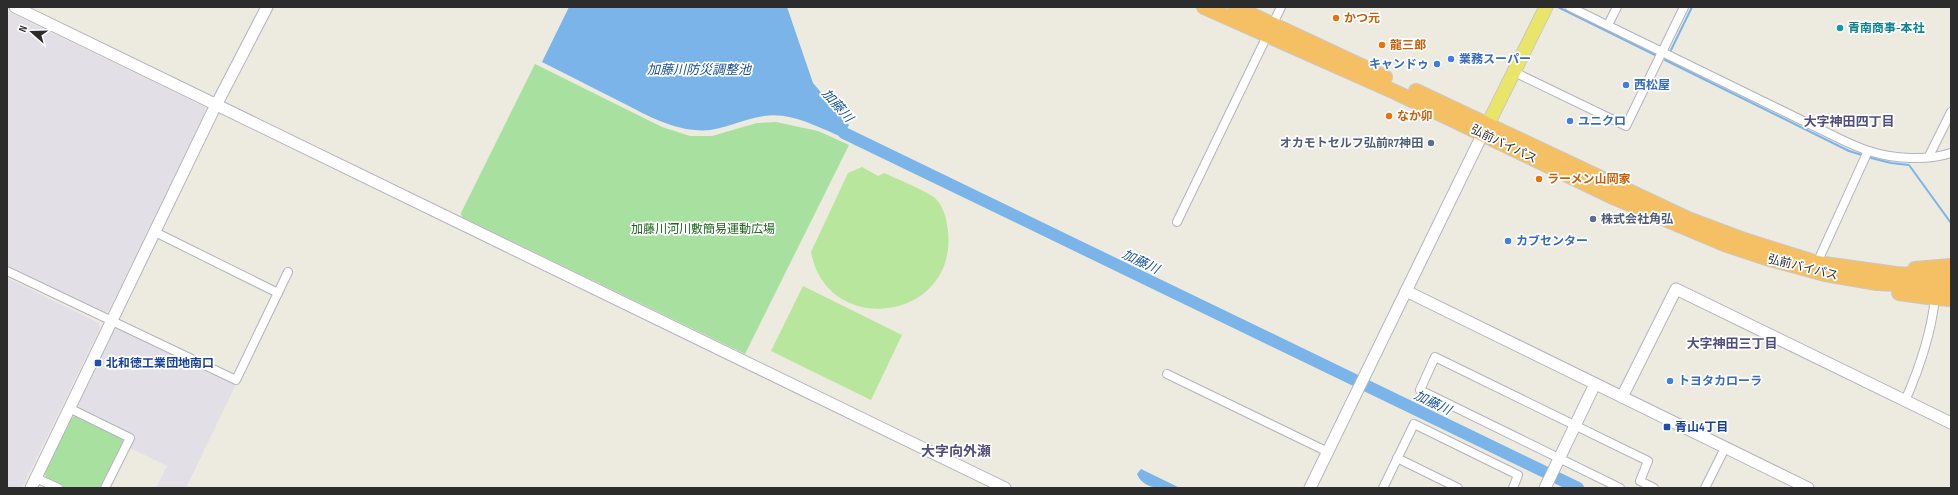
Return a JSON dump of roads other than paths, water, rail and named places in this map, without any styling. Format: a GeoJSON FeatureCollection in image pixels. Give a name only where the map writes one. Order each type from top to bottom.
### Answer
{"type":"FeatureCollection","features":[{"type":"Feature","properties":{"kind":"highway","name":"弘前バイパス"},"geometry":{"type":"LineString","coordinates":[[1204,7],[1270,31],[1395,92],[1485,129],[1615,198],[1683,228],[1766,258],[1824,268],[1951,277]]}},
{"type":"Feature","properties":{"kind":"highway","name":"弘前バイパス"},"geometry":{"type":"LineString","coordinates":[[1234,7],[1270,31]]}},
{"type":"Feature","properties":{"kind":"highway"},"geometry":{"type":"LineString","coordinates":[[1824,268],[1906,270],[1951,266]]}},
{"type":"Feature","properties":{"kind":"highway","name":"弘前バイパス"},"geometry":{"type":"LineString","coordinates":[[1824,268],[1877,284],[1951,287]]}},
{"type":"Feature","properties":{"kind":"highway"},"geometry":{"type":"LineString","coordinates":[[1824,268],[1866,287],[1935,298],[1951,299]]}},
{"type":"Feature","properties":{"kind":"main road"},"geometry":{"type":"LineString","coordinates":[[1485,129],[1546,7]]}},
{"type":"Feature","properties":{"kind":"street"},"geometry":{"type":"LineString","coordinates":[[15,7],[1005,488]]}},
{"type":"Feature","properties":{"kind":"street"},"geometry":{"type":"LineString","coordinates":[[31,488],[217,105],[267,7]]}},
{"type":"Feature","properties":{"kind":"street"},"geometry":{"type":"LineString","coordinates":[[1177,222],[1281,7]]}},
{"type":"Feature","properties":{"kind":"street"},"geometry":{"type":"LineString","coordinates":[[1570,7],[1832,135],[1868,151],[1891,156],[1929,156],[1951,153]]}},
{"type":"Feature","properties":{"kind":"street"},"geometry":{"type":"LineString","coordinates":[[1608,25],[1617,7]]}},
{"type":"Feature","properties":{"kind":"street"},"geometry":{"type":"LineString","coordinates":[[1514,72],[1626,126],[1684,7]]}},
{"type":"Feature","properties":{"kind":"street"},"geometry":{"type":"LineString","coordinates":[[1929,156],[1951,112]]}},
{"type":"Feature","properties":{"kind":"street"},"geometry":{"type":"LineString","coordinates":[[1310,488],[1485,129]]}},
{"type":"Feature","properties":{"kind":"street"},"geometry":{"type":"LineString","coordinates":[[1824,268],[1868,151]]}},
{"type":"Feature","properties":{"kind":"street"},"geometry":{"type":"LineString","coordinates":[[155,232],[278,293]]}},
{"type":"Feature","properties":{"kind":"street"},"geometry":{"type":"LineString","coordinates":[[7,271],[111,322],[118,323],[236,380],[288,272]]}},
{"type":"Feature","properties":{"kind":"street"},"geometry":{"type":"LineString","coordinates":[[1622,397],[1676,289],[1951,423]]}},
{"type":"Feature","properties":{"kind":"street"},"geometry":{"type":"LineString","coordinates":[[1406,292],[1808,488]]}},
{"type":"Feature","properties":{"kind":"street"},"geometry":{"type":"LineString","coordinates":[[1905,401],[1926,350],[1932,324],[1935,298]]}},
{"type":"Feature","properties":{"kind":"street"},"geometry":{"type":"LineString","coordinates":[[1620,488],[1558,463],[1420,390],[1435,357],[1648,461],[1638,484],[1654,488]]}},
{"type":"Feature","properties":{"kind":"street"},"geometry":{"type":"LineString","coordinates":[[1167,374],[1328,452]]}},
{"type":"Feature","properties":{"kind":"street"},"geometry":{"type":"LineString","coordinates":[[1547,485],[1595,384]]}},
{"type":"Feature","properties":{"kind":"street"},"geometry":{"type":"LineString","coordinates":[[69,408],[130,438],[105,488]]}},
{"type":"Feature","properties":{"kind":"street"},"geometry":{"type":"LineString","coordinates":[[1383,488],[1414,424],[1518,475],[1513,488]]}},
{"type":"Feature","properties":{"kind":"street"},"geometry":{"type":"LineString","coordinates":[[1705,488],[1725,448]]}},
{"type":"Feature","properties":{"kind":"street"},"geometry":{"type":"LineString","coordinates":[[1397,458],[1458,488]]}},
{"type":"Feature","properties":{"kind":"street"},"geometry":{"type":"LineString","coordinates":[[36,478],[58,488]]}},
{"type":"Feature","properties":{"kind":"water","name":"加藤川防災調整池"},"geometry":{"type":"Polygon","coordinates":[[[569,7],[787,7],[813,83],[849,125],[842,137],[804,121],[774,115],[755,118],[713,130],[685,129],[665,123],[542,62],[569,7]]]}},
{"type":"Feature","properties":{"kind":"water"},"geometry":{"type":"Polygon","coordinates":[[[1141,469],[1180,488],[1161,488],[1149,486],[1140,479],[1137,474],[1141,469]]]}},
{"type":"Feature","properties":{"kind":"waterway"},"geometry":{"type":"LineString","coordinates":[[1558,7],[1655,55]]}},
{"type":"Feature","properties":{"kind":"waterway"},"geometry":{"type":"LineString","coordinates":[[1671,50],[1692,7]]}},
{"type":"Feature","properties":{"kind":"waterway"},"geometry":{"type":"LineString","coordinates":[[1665,60],[1849,151],[1862,155]]}},
{"type":"Feature","properties":{"kind":"waterway","name":"加藤川"},"geometry":{"type":"LineString","coordinates":[[834,122],[844,133],[1578,488]]}},
{"type":"Feature","properties":{"kind":"waterway"},"geometry":{"type":"LineString","coordinates":[[1871,158],[1891,163],[1909,165],[1951,223]]}},
{"type":"Feature","properties":{"kind":"place","name":"かつ元"},"geometry":{"type":"Point","coordinates":[1336,18]}},
{"type":"Feature","properties":{"kind":"place","name":"青南商事-本社"},"geometry":{"type":"Point","coordinates":[1840,28]}},
{"type":"Feature","properties":{"kind":"place","name":"龍三郎"},"geometry":{"type":"Point","coordinates":[1382,45]}},
{"type":"Feature","properties":{"kind":"place","name":"業務スーパー"},"geometry":{"type":"Point","coordinates":[1451,59]}},
{"type":"Feature","properties":{"kind":"place","name":"キャンドゥ"},"geometry":{"type":"Point","coordinates":[1437,64]}},
{"type":"Feature","properties":{"kind":"place","name":"西松屋"},"geometry":{"type":"Point","coordinates":[1626,85]}},
{"type":"Feature","properties":{"kind":"place","name":"なか卯"},"geometry":{"type":"Point","coordinates":[1389,116]}},
{"type":"Feature","properties":{"kind":"place","name":"ユニクロ"},"geometry":{"type":"Point","coordinates":[1570,121]}},
{"type":"Feature","properties":{"kind":"place","name":"オカモトセルフ弘前R7神田"},"geometry":{"type":"Point","coordinates":[1431,143]}},
{"type":"Feature","properties":{"kind":"place","name":"ラーメン山岡家"},"geometry":{"type":"Point","coordinates":[1539,179]}},
{"type":"Feature","properties":{"kind":"place","name":"株式会社角弘"},"geometry":{"type":"Point","coordinates":[1593,219]}},
{"type":"Feature","properties":{"kind":"place","name":"カブセンター"},"geometry":{"type":"Point","coordinates":[1508,241]}},
{"type":"Feature","properties":{"kind":"place","name":"北和徳工業団地南口"},"geometry":{"type":"Point","coordinates":[98,363]}},
{"type":"Feature","properties":{"kind":"place","name":"トヨタカローラ"},"geometry":{"type":"Point","coordinates":[1670,381]}},
{"type":"Feature","properties":{"kind":"place","name":"青山4丁目"},"geometry":{"type":"Point","coordinates":[1667,427]}},
{"type":"Feature","properties":{"kind":"district","name":"大字神田四丁目"},"geometry":{"type":"Point","coordinates":[1849,121]}},
{"type":"Feature","properties":{"kind":"district","name":"大字神田三丁目"},"geometry":{"type":"Point","coordinates":[1732,343]}},
{"type":"Feature","properties":{"kind":"district","name":"大字向外瀬"},"geometry":{"type":"Point","coordinates":[956,451]}},
{"type":"Feature","properties":{"kind":"park label","name":"加藤川河川敷簡易運動広場"},"geometry":{"type":"Point","coordinates":[703,229]}}]}
